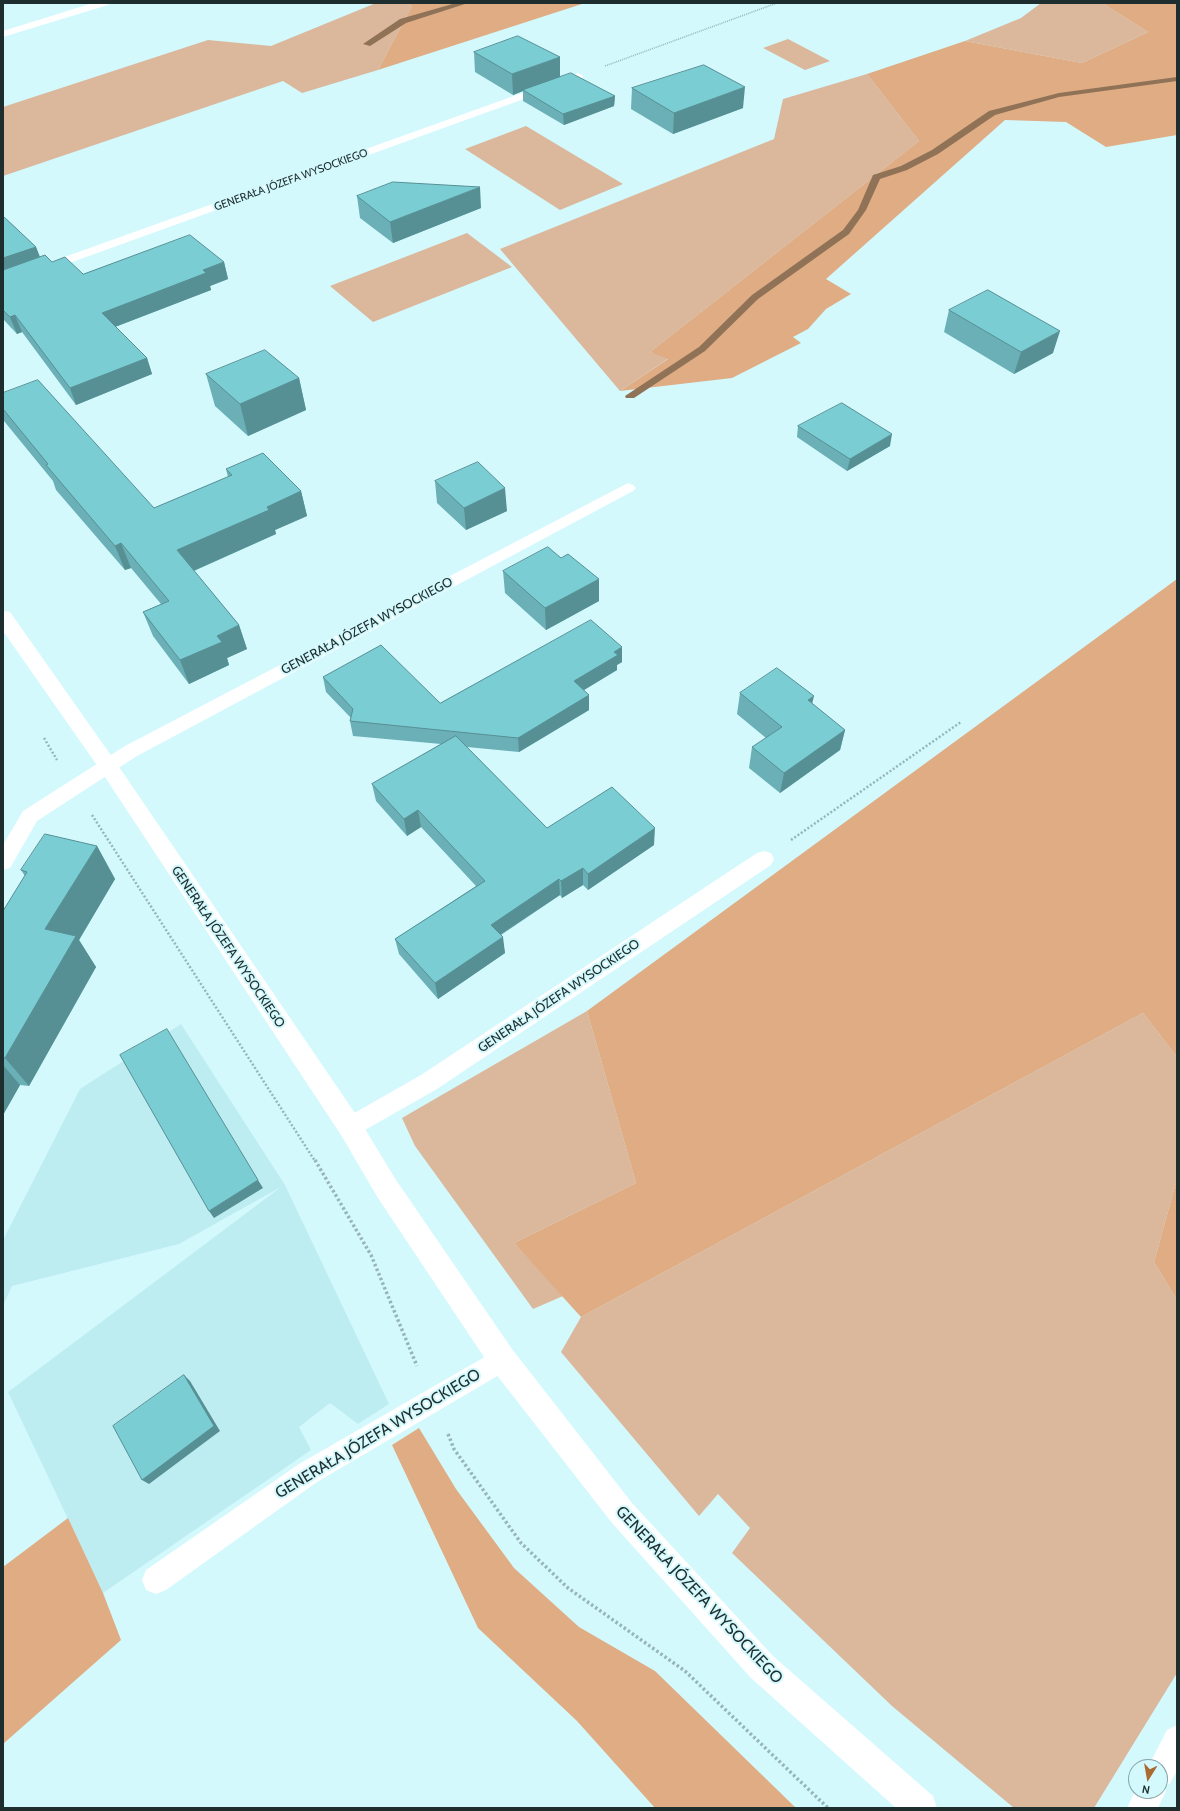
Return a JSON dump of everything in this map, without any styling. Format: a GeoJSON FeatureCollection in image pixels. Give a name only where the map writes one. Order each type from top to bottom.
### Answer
{"type":"FeatureCollection","features":[{"type":"Feature","properties":{"kind":"street","name":"GENERAŁA JÓZEFA WYSOCKIEGO"},"geometry":{"type":"LineString","coordinates":[[3,617],[108,766],[350,1127],[387,1189],[502,1359],[622,1513],[762,1667],[921,1808]]}},
{"type":"Feature","properties":{"kind":"lane"},"geometry":{"type":"LineString","coordinates":[[3,34],[104,3]]}},
{"type":"Feature","properties":{"kind":"lane","name":"GENERAŁA JÓZEFA WYSOCKIEGO"},"geometry":{"type":"LineString","coordinates":[[3,283],[578,76]]}},
{"type":"Feature","properties":{"kind":"lane","name":"GENERAŁA JÓZEFA WYSOCKIEGO"},"geometry":{"type":"LineString","coordinates":[[3,862],[30,816],[75,789],[138,747],[628,488]]}},
{"type":"Feature","properties":{"kind":"lane","name":"GENERAŁA JÓZEFA WYSOCKIEGO"},"geometry":{"type":"LineString","coordinates":[[350,1127],[430,1082],[764,859]]}},
{"type":"Feature","properties":{"kind":"lane","name":"GENERAŁA JÓZEFA WYSOCKIEGO"},"geometry":{"type":"LineString","coordinates":[[156,1580],[308,1473],[502,1359]]}},
{"type":"Feature","properties":{"kind":"lane"},"geometry":{"type":"LineString","coordinates":[[1167,1759],[1177,1740]]}},
{"type":"Feature","properties":{"kind":"lane"},"geometry":{"type":"LineString","coordinates":[[1142,1808],[1147,1799]]}},
{"type":"Feature","properties":{"kind":"path"},"geometry":{"type":"LineString","coordinates":[[578,76],[777,3]]}},
{"type":"Feature","properties":{"kind":"path"},"geometry":{"type":"LineString","coordinates":[[764,859],[961,722]]}},
{"type":"Feature","properties":{"kind":"path"},"geometry":{"type":"LineString","coordinates":[[43,736],[75,789],[318,1165],[371,1255],[432,1401],[454,1448],[521,1543],[568,1588],[685,1671],[828,1808]]}},
{"type":"Feature","properties":{"kind":"shaded area"},"geometry":{"type":"Polygon","coordinates":[[[376,3],[406,3],[412,6],[378,70],[302,93],[283,81],[3,176],[3,107],[208,40],[271,46],[376,3]]]}},
{"type":"Feature","properties":{"kind":"shaded area"},"geometry":{"type":"Polygon","coordinates":[[[406,3],[585,3],[378,70],[412,6],[406,3]]]}},
{"type":"Feature","properties":{"kind":"shaded area"},"geometry":{"type":"Polygon","coordinates":[[[1041,3],[1102,3],[1148,32],[1082,63],[965,41],[1021,18],[1041,3]]]}},
{"type":"Feature","properties":{"kind":"shaded area"},"geometry":{"type":"Polygon","coordinates":[[[1102,3],[1177,3],[1177,135],[1106,147],[1066,122],[1005,120],[826,279],[851,294],[826,309],[808,329],[793,337],[801,343],[732,378],[620,391],[668,359],[650,352],[919,141],[867,74],[965,41],[1082,63],[1148,32],[1102,3]]]}},
{"type":"Feature","properties":{"kind":"shaded area"},"geometry":{"type":"Polygon","coordinates":[[[788,39],[830,61],[805,70],[763,48],[788,39]]]}},
{"type":"Feature","properties":{"kind":"shaded area"},"geometry":{"type":"Polygon","coordinates":[[[867,74],[919,141],[650,352],[669,358],[620,391],[500,249],[774,139],[783,99],[867,74]]]}},
{"type":"Feature","properties":{"kind":"shaded area"},"geometry":{"type":"Polygon","coordinates":[[[526,126],[623,184],[560,210],[465,149],[526,126]]]}},
{"type":"Feature","properties":{"kind":"shaded area"},"geometry":{"type":"Polygon","coordinates":[[[467,233],[512,267],[373,322],[330,286],[467,233]]]}},
{"type":"Feature","properties":{"kind":"shaded area"},"geometry":{"type":"Polygon","coordinates":[[[1177,579],[1177,1057],[1143,1013],[581,1317],[514,1243],[636,1183],[587,1011],[1177,579]]]}},
{"type":"Feature","properties":{"kind":"shaded area"},"geometry":{"type":"Polygon","coordinates":[[[587,1011],[636,1183],[514,1243],[563,1296],[533,1309],[415,1146],[402,1118],[587,1011]]]}},
{"type":"Feature","properties":{"kind":"shaded area"},"geometry":{"type":"Polygon","coordinates":[[[1143,1013],[1177,1057],[1177,1179],[1154,1262],[1177,1300],[1177,1673],[1094,1808],[1014,1808],[892,1706],[732,1553],[750,1528],[718,1494],[699,1516],[561,1352],[581,1317],[1143,1013]]]}},
{"type":"Feature","properties":{"kind":"shaded area"},"geometry":{"type":"Polygon","coordinates":[[[181,1024],[285,1185],[389,1404],[358,1424],[330,1403],[299,1427],[311,1450],[103,1593],[8,1392],[281,1187],[179,1244],[12,1286],[3,1306],[3,1240],[80,1089],[181,1024]]]}},
{"type":"Feature","properties":{"kind":"shaded area"},"geometry":{"type":"Polygon","coordinates":[[[1177,1179],[1177,1300],[1154,1262],[1177,1179]]]}},
{"type":"Feature","properties":{"kind":"shaded area"},"geometry":{"type":"Polygon","coordinates":[[[419,1428],[456,1489],[514,1568],[579,1627],[655,1671],[796,1808],[655,1808],[577,1721],[478,1628],[392,1445],[419,1428]]]}},
{"type":"Feature","properties":{"kind":"shaded area"},"geometry":{"type":"Polygon","coordinates":[[[68,1518],[103,1593],[121,1640],[3,1744],[3,1567],[68,1518]]]}},
{"type":"Feature","properties":{"kind":"building"},"geometry":{"type":"Polygon","coordinates":[[[518,36],[560,57],[512,74],[474,52],[518,36]]]}},
{"type":"Feature","properties":{"kind":"building"},"geometry":{"type":"Polygon","coordinates":[[[704,65],[745,87],[674,113],[632,88],[704,65]]]}},
{"type":"Feature","properties":{"kind":"building"},"geometry":{"type":"Polygon","coordinates":[[[571,73],[615,96],[563,114],[523,90],[571,73]]]}},
{"type":"Feature","properties":{"kind":"building"},"geometry":{"type":"Polygon","coordinates":[[[393,182],[480,187],[390,222],[357,196],[393,182]]]}},
{"type":"Feature","properties":{"kind":"building"},"geometry":{"type":"Polygon","coordinates":[[[3,216],[36,247],[3,258],[3,216]]]}},
{"type":"Feature","properties":{"kind":"building"},"geometry":{"type":"Polygon","coordinates":[[[190,235],[224,262],[203,270],[206,273],[102,313],[147,358],[70,388],[15,315],[10,317],[3,310],[3,270],[45,255],[52,262],[65,257],[83,274],[190,235]]]}},
{"type":"Feature","properties":{"kind":"building"},"geometry":{"type":"Polygon","coordinates":[[[988,290],[1060,331],[1021,352],[949,310],[988,290]]]}},
{"type":"Feature","properties":{"kind":"building"},"geometry":{"type":"Polygon","coordinates":[[[265,350],[299,378],[240,404],[206,374],[265,350]]]}},
{"type":"Feature","properties":{"kind":"building"},"geometry":{"type":"Polygon","coordinates":[[[38,380],[154,508],[232,475],[226,469],[263,453],[301,491],[267,507],[269,510],[177,550],[239,625],[217,636],[222,642],[180,660],[143,612],[169,601],[121,543],[115,546],[46,465],[48,464],[3,409],[3,393],[38,380]]]}},
{"type":"Feature","properties":{"kind":"building"},"geometry":{"type":"Polygon","coordinates":[[[842,403],[892,434],[850,459],[798,426],[842,403]]]}},
{"type":"Feature","properties":{"kind":"building"},"geometry":{"type":"Polygon","coordinates":[[[478,462],[505,488],[464,508],[435,481],[478,462]]]}},
{"type":"Feature","properties":{"kind":"building"},"geometry":{"type":"Polygon","coordinates":[[[548,547],[561,558],[568,554],[599,579],[545,608],[503,571],[548,547]]]}},
{"type":"Feature","properties":{"kind":"building"},"geometry":{"type":"Polygon","coordinates":[[[591,620],[622,647],[614,652],[618,655],[574,681],[589,695],[518,738],[350,721],[353,709],[323,677],[381,645],[440,703],[591,620]]]}},
{"type":"Feature","properties":{"kind":"building"},"geometry":{"type":"Polygon","coordinates":[[[777,668],[814,696],[808,700],[845,730],[784,773],[752,747],[782,727],[740,693],[777,668]]]}},
{"type":"Feature","properties":{"kind":"building"},"geometry":{"type":"Polygon","coordinates":[[[456,736],[547,828],[612,787],[655,828],[588,874],[583,868],[561,881],[559,879],[491,925],[503,937],[435,983],[395,939],[485,881],[418,810],[404,819],[372,784],[456,736]]]}},
{"type":"Feature","properties":{"kind":"building"},"geometry":{"type":"Polygon","coordinates":[[[45,834],[97,846],[45,929],[76,936],[5,1058],[3,1058],[3,911],[27,872],[21,870],[45,834]]]}},
{"type":"Feature","properties":{"kind":"building"},"geometry":{"type":"Polygon","coordinates":[[[167,1029],[258,1180],[209,1211],[120,1055],[167,1029]]]}},
{"type":"Feature","properties":{"kind":"building"},"geometry":{"type":"Polygon","coordinates":[[[184,1375],[214,1426],[142,1480],[113,1426],[184,1375]]]}},
{"type":"Feature","properties":{"kind":"waterway"},"geometry":{"type":"LineString","coordinates":[[367,44],[403,21],[464,3]]}},
{"type":"Feature","properties":{"kind":"waterway"},"geometry":{"type":"LineString","coordinates":[[630,396],[702,349],[755,297],[846,232],[862,210],[876,177],[904,168],[935,152],[992,113],[1059,95],[1177,79]]}}]}
